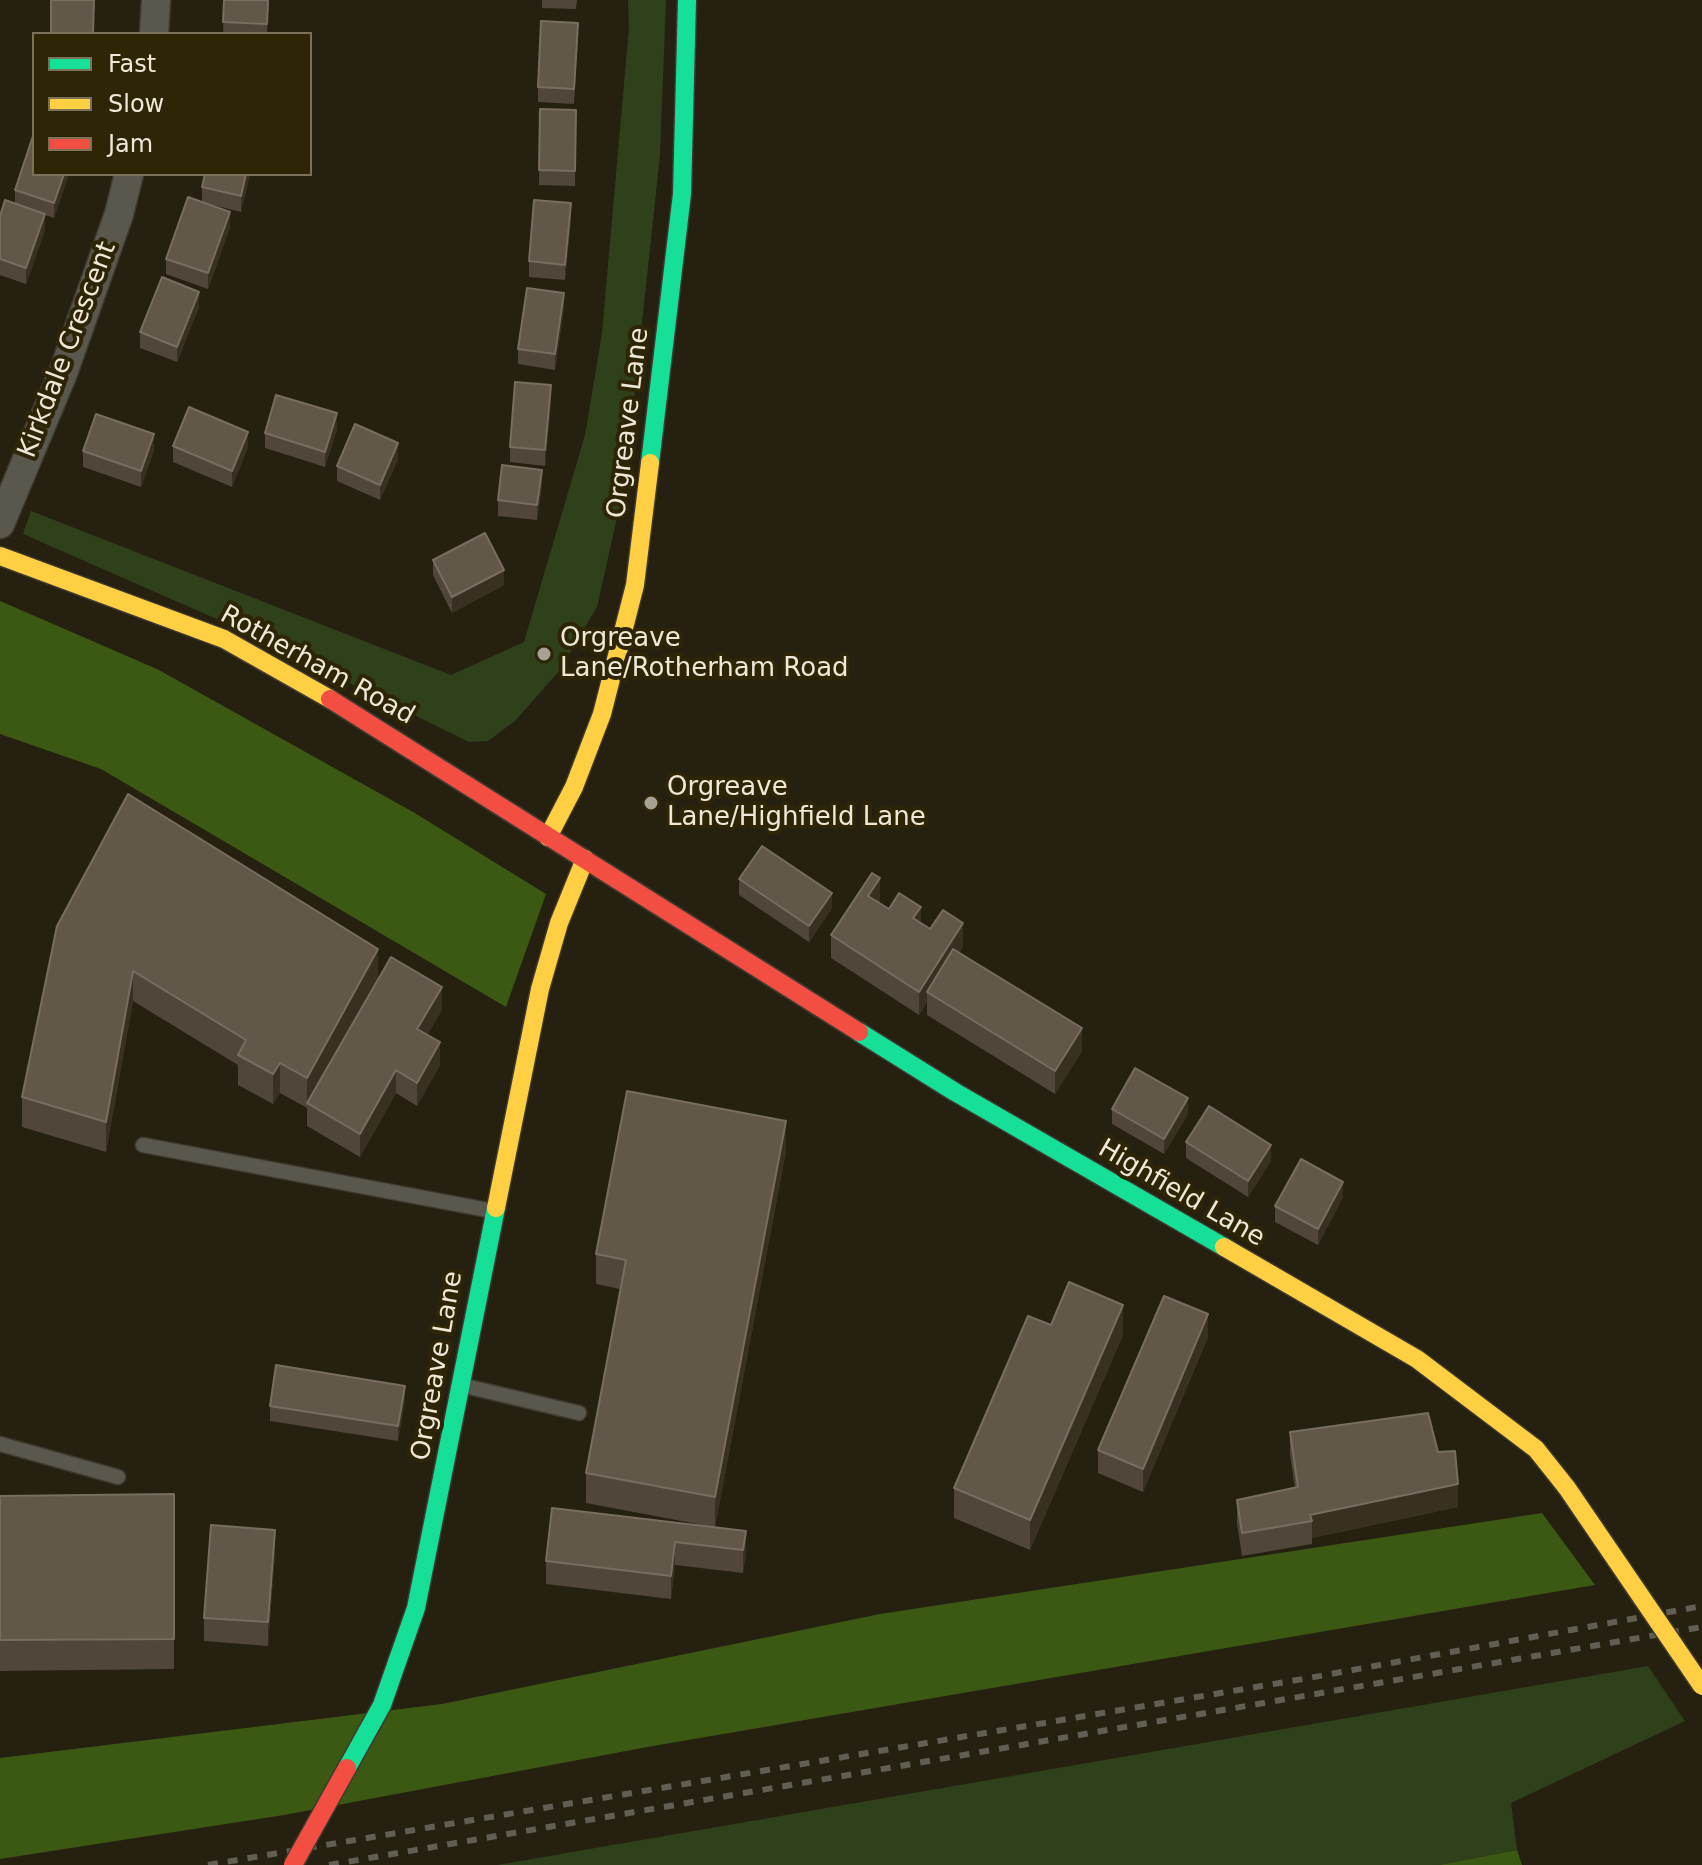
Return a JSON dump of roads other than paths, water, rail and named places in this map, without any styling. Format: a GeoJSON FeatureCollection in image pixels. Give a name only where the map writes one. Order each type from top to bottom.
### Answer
{"type":"FeatureCollection","features":[{"type":"Feature","properties":{"kind":"main road","name":"Orgreave Lane"},"geometry":{"type":"LineString","coordinates":[[548,837],[574,787],[602,714],[635,585],[682,194],[687,0]]}},
{"type":"Feature","properties":{"kind":"main road","name":"Rotherham Road"},"geometry":{"type":"LineString","coordinates":[[0,556],[224,639],[373,724],[548,837]]}},
{"type":"Feature","properties":{"kind":"main road","name":"Highfield Lane"},"geometry":{"type":"LineString","coordinates":[[548,837],[955,1092],[1417,1359],[1536,1449],[1567,1488],[1702,1686]]}},
{"type":"Feature","properties":{"kind":"main road","name":"Orgreave Lane"},"geometry":{"type":"LineString","coordinates":[[293,1865],[382,1705],[416,1608],[493,1211],[540,989],[559,923],[585,859]]}},
{"type":"Feature","properties":{"kind":"street"},"geometry":{"type":"LineString","coordinates":[[154,32],[156,0]]}},
{"type":"Feature","properties":{"kind":"street","name":"Kirkdale Crescent"},"geometry":{"type":"LineString","coordinates":[[0,524],[63,373],[119,214],[128,176]]}},
{"type":"Feature","properties":{"kind":"lane"},"geometry":{"type":"LineString","coordinates":[[143,1145],[493,1211]]}},
{"type":"Feature","properties":{"kind":"lane"},"geometry":{"type":"LineString","coordinates":[[460,1385],[579,1413]]}},
{"type":"Feature","properties":{"kind":"lane"},"geometry":{"type":"LineString","coordinates":[[0,1444],[118,1477]]}},
{"type":"Feature","properties":{"kind":"railway"},"geometry":{"type":"LineString","coordinates":[[208,1865],[1309,1678],[1702,1606]]}},
{"type":"Feature","properties":{"kind":"railway"},"geometry":{"type":"LineString","coordinates":[[329,1865],[1702,1627]]}},
{"type":"Feature","properties":{"kind":"place","name":"Orgreave Lane/Rotherham Road"},"geometry":{"type":"Point","coordinates":[544,654]}},
{"type":"Feature","properties":{"kind":"place","name":"Orgreave Lane/Highfield Lane"},"geometry":{"type":"Point","coordinates":[651,803]}}]}
